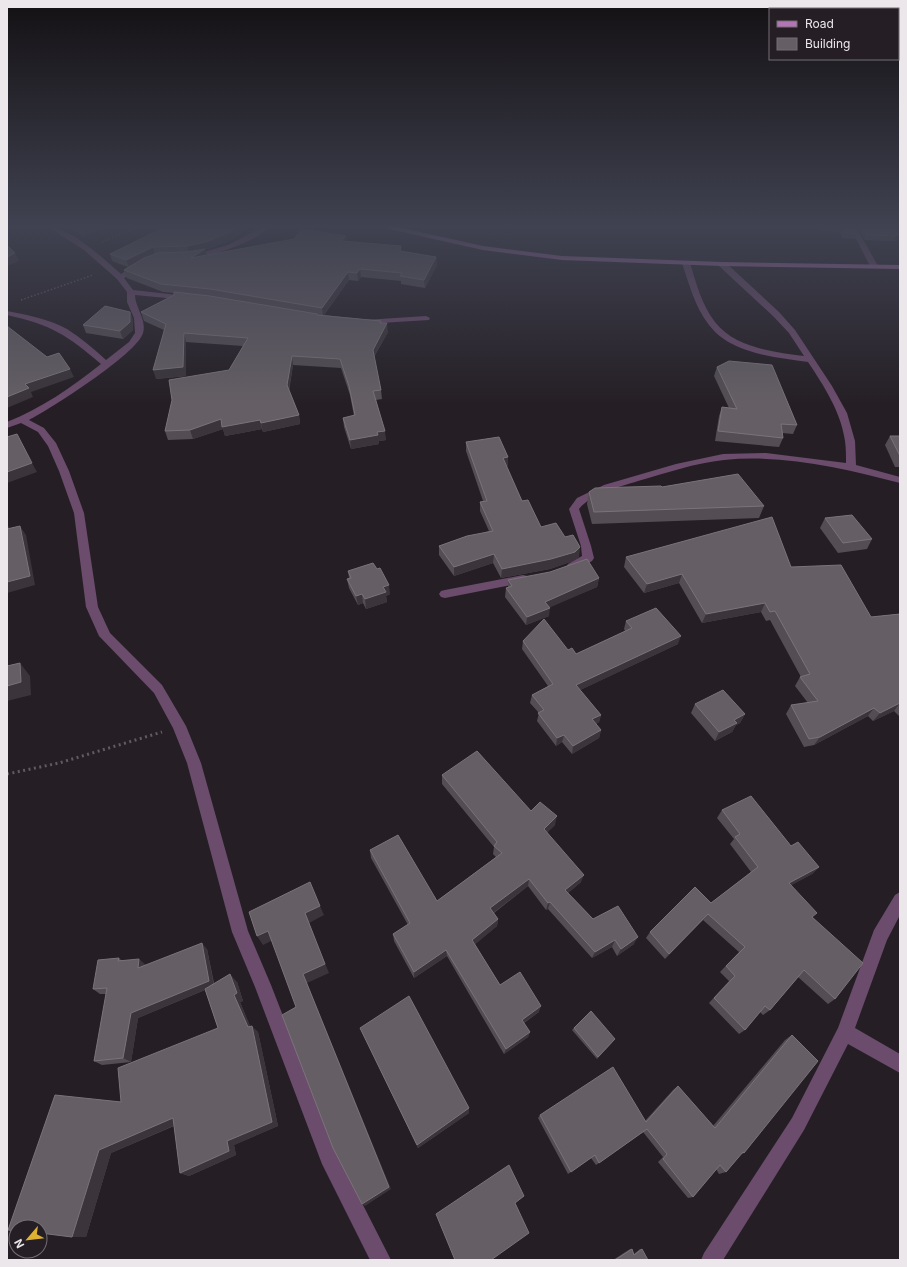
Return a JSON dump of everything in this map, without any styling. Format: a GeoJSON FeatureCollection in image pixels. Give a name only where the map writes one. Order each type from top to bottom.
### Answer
{"type":"FeatureCollection","features":[{"type":"Feature","properties":{"kind":"street"},"geometry":{"type":"LineString","coordinates":[[7,425],[22,420],[56,401],[132,344],[139,333],[138,318],[131,302],[131,292],[127,286]]}},
{"type":"Feature","properties":{"kind":"street"},"geometry":{"type":"LineString","coordinates":[[694,286],[703,310],[713,326],[727,337],[747,347],[810,360]]}},
{"type":"Feature","properties":{"kind":"street"},"geometry":{"type":"LineString","coordinates":[[746,286],[776,314],[792,332],[828,386],[842,413],[850,441],[851,467]]}},
{"type":"Feature","properties":{"kind":"street"},"geometry":{"type":"LineString","coordinates":[[131,292],[197,299]]}},
{"type":"Feature","properties":{"kind":"street"},"geometry":{"type":"LineString","coordinates":[[7,313],[42,321],[64,331],[84,345],[106,364]]}},
{"type":"Feature","properties":{"kind":"street"},"geometry":{"type":"LineString","coordinates":[[357,322],[426,318]]}},
{"type":"Feature","properties":{"kind":"street"},"geometry":{"type":"LineString","coordinates":[[22,420],[41,430],[53,445],[64,471],[79,513],[92,606],[104,636],[158,689],[179,726],[194,763],[240,932],[263,985],[329,1157],[381,1260]]}},
{"type":"Feature","properties":{"kind":"street"},"geometry":{"type":"LineString","coordinates":[[565,570],[578,565],[588,558],[586,546],[574,509],[581,500],[608,487],[676,467],[723,457],[766,456],[851,467],[900,480]]}},
{"type":"Feature","properties":{"kind":"street"},"geometry":{"type":"LineString","coordinates":[[445,594],[536,577]]}},
{"type":"Feature","properties":{"kind":"street"},"geometry":{"type":"LineString","coordinates":[[711,1260],[798,1124],[845,1032],[880,936],[900,900]]}},
{"type":"Feature","properties":{"kind":"street"},"geometry":{"type":"LineString","coordinates":[[845,1032],[900,1064]]}},
{"type":"Feature","properties":{"kind":"path"},"geometry":{"type":"LineString","coordinates":[[19,301],[62,286]]}},
{"type":"Feature","properties":{"kind":"path"},"geometry":{"type":"LineString","coordinates":[[7,774],[59,763],[179,726]]}},
{"type":"Feature","properties":{"kind":"building"},"geometry":{"type":"Polygon","coordinates":[[[182,286],[338,286],[322,308],[210,289],[182,286]]]}},
{"type":"Feature","properties":{"kind":"building"},"geometry":{"type":"Polygon","coordinates":[[[174,292],[210,296],[317,315],[381,321],[380,323],[387,323],[373,350],[381,390],[373,391],[385,431],[377,432],[378,435],[350,440],[343,418],[355,415],[349,386],[340,359],[292,356],[287,385],[299,415],[261,423],[260,420],[222,427],[221,419],[190,430],[165,431],[172,400],[169,380],[229,370],[248,338],[184,333],[183,367],[153,370],[166,324],[141,312],[174,295],[174,292]]]}},
{"type":"Feature","properties":{"kind":"building"},"geometry":{"type":"Polygon","coordinates":[[[105,306],[130,312],[130,322],[120,331],[83,325],[105,306]]]}},
{"type":"Feature","properties":{"kind":"building"},"geometry":{"type":"Polygon","coordinates":[[[7,326],[47,357],[59,353],[70,369],[25,384],[29,388],[7,397],[7,326]]]}},
{"type":"Feature","properties":{"kind":"building"},"geometry":{"type":"Polygon","coordinates":[[[729,361],[772,365],[797,425],[781,424],[783,438],[718,431],[722,407],[737,409],[717,367],[729,361]]]}},
{"type":"Feature","properties":{"kind":"building"},"geometry":{"type":"Polygon","coordinates":[[[17,434],[32,463],[7,472],[7,437],[17,434]]]}},
{"type":"Feature","properties":{"kind":"building"},"geometry":{"type":"Polygon","coordinates":[[[890,436],[900,436],[900,456],[890,436]]]}},
{"type":"Feature","properties":{"kind":"building"},"geometry":{"type":"Polygon","coordinates":[[[499,437],[508,457],[503,458],[522,501],[528,500],[541,527],[556,523],[565,537],[573,535],[580,547],[575,552],[551,559],[502,569],[494,554],[454,567],[439,546],[467,536],[493,531],[480,502],[487,501],[466,442],[499,437]]]}},
{"type":"Feature","properties":{"kind":"building"},"geometry":{"type":"Polygon","coordinates":[[[738,474],[764,506],[594,512],[589,492],[595,488],[662,487],[738,474]]]}},
{"type":"Feature","properties":{"kind":"building"},"geometry":{"type":"Polygon","coordinates":[[[852,515],[872,539],[843,543],[825,518],[852,515]]]}},
{"type":"Feature","properties":{"kind":"building"},"geometry":{"type":"Polygon","coordinates":[[[772,517],[791,567],[841,565],[871,617],[900,614],[900,703],[880,713],[874,708],[820,737],[809,739],[791,705],[818,701],[800,677],[810,674],[775,611],[770,612],[765,603],[706,614],[682,574],[647,584],[626,557],[772,517]]]}},
{"type":"Feature","properties":{"kind":"building"},"geometry":{"type":"Polygon","coordinates":[[[20,526],[30,576],[7,582],[7,529],[20,526]]]}},
{"type":"Feature","properties":{"kind":"building"},"geometry":{"type":"Polygon","coordinates":[[[587,559],[599,578],[545,602],[550,608],[527,617],[506,588],[512,586],[508,580],[550,572],[587,559]]]}},
{"type":"Feature","properties":{"kind":"building"},"geometry":{"type":"Polygon","coordinates":[[[373,563],[377,569],[380,568],[389,585],[383,587],[386,592],[365,599],[362,594],[356,596],[347,579],[351,578],[348,571],[373,563]]]}},
{"type":"Feature","properties":{"kind":"building"},"geometry":{"type":"Polygon","coordinates":[[[656,608],[681,636],[576,685],[601,715],[592,719],[601,730],[573,746],[564,735],[557,738],[538,713],[544,710],[532,695],[553,684],[523,641],[544,619],[568,650],[572,648],[576,654],[632,628],[626,621],[656,608]]]}},
{"type":"Feature","properties":{"kind":"building"},"geometry":{"type":"Polygon","coordinates":[[[20,663],[21,682],[7,686],[7,666],[20,663]]]}},
{"type":"Feature","properties":{"kind":"building"},"geometry":{"type":"Polygon","coordinates":[[[723,690],[745,714],[734,720],[737,723],[719,732],[695,704],[723,690]]]}},
{"type":"Feature","properties":{"kind":"building"},"geometry":{"type":"Polygon","coordinates":[[[477,751],[531,811],[540,802],[557,816],[544,829],[584,875],[565,890],[593,919],[618,906],[638,937],[621,949],[615,940],[595,952],[550,902],[548,903],[529,879],[490,908],[498,919],[472,940],[500,985],[520,972],[541,1006],[522,1020],[530,1032],[506,1049],[446,950],[414,972],[393,934],[410,923],[370,850],[398,835],[437,901],[502,853],[494,846],[497,842],[442,775],[477,751]]]}},
{"type":"Feature","properties":{"kind":"building"},"geometry":{"type":"Polygon","coordinates":[[[751,796],[791,846],[798,842],[819,867],[789,883],[817,913],[812,917],[863,963],[835,999],[804,970],[770,1010],[765,1006],[745,1030],[714,998],[735,976],[726,966],[745,947],[708,914],[669,954],[650,932],[695,887],[711,903],[758,867],[735,837],[740,834],[722,810],[751,796]]]}},
{"type":"Feature","properties":{"kind":"building"},"geometry":{"type":"Polygon","coordinates":[[[310,882],[320,906],[305,913],[325,964],[303,974],[389,1187],[362,1204],[333,1148],[282,1015],[296,1007],[268,931],[257,936],[249,912],[310,882]]]}},
{"type":"Feature","properties":{"kind":"building"},"geometry":{"type":"Polygon","coordinates":[[[202,943],[209,981],[131,1013],[123,1058],[94,1061],[107,988],[93,989],[98,960],[119,958],[118,961],[139,959],[138,968],[202,943]]]}},
{"type":"Feature","properties":{"kind":"building"},"geometry":{"type":"Polygon","coordinates":[[[230,974],[237,993],[234,995],[248,1027],[252,1026],[272,1122],[227,1141],[229,1151],[180,1173],[173,1118],[99,1150],[72,1237],[48,1234],[48,1219],[12,1219],[55,1095],[121,1102],[118,1068],[218,1028],[205,989],[230,974]]]}},
{"type":"Feature","properties":{"kind":"building"},"geometry":{"type":"Polygon","coordinates":[[[409,996],[469,1108],[417,1145],[360,1028],[409,996]]]}},
{"type":"Feature","properties":{"kind":"building"},"geometry":{"type":"Polygon","coordinates":[[[591,1011],[615,1039],[598,1057],[574,1028],[591,1011]]]}},
{"type":"Feature","properties":{"kind":"building"},"geometry":{"type":"Polygon","coordinates":[[[792,1035],[818,1061],[744,1153],[743,1152],[726,1172],[720,1165],[693,1197],[663,1159],[667,1154],[647,1129],[599,1163],[595,1155],[571,1172],[540,1115],[613,1067],[646,1122],[678,1086],[715,1128],[792,1035]]]}},
{"type":"Feature","properties":{"kind":"building"},"geometry":{"type":"Polygon","coordinates":[[[509,1165],[524,1196],[515,1203],[529,1233],[491,1260],[455,1260],[436,1214],[509,1165]]]}},
{"type":"Feature","properties":{"kind":"building"},"geometry":{"type":"Polygon","coordinates":[[[632,1249],[634,1255],[642,1249],[648,1260],[615,1260],[632,1249]]]}}]}
